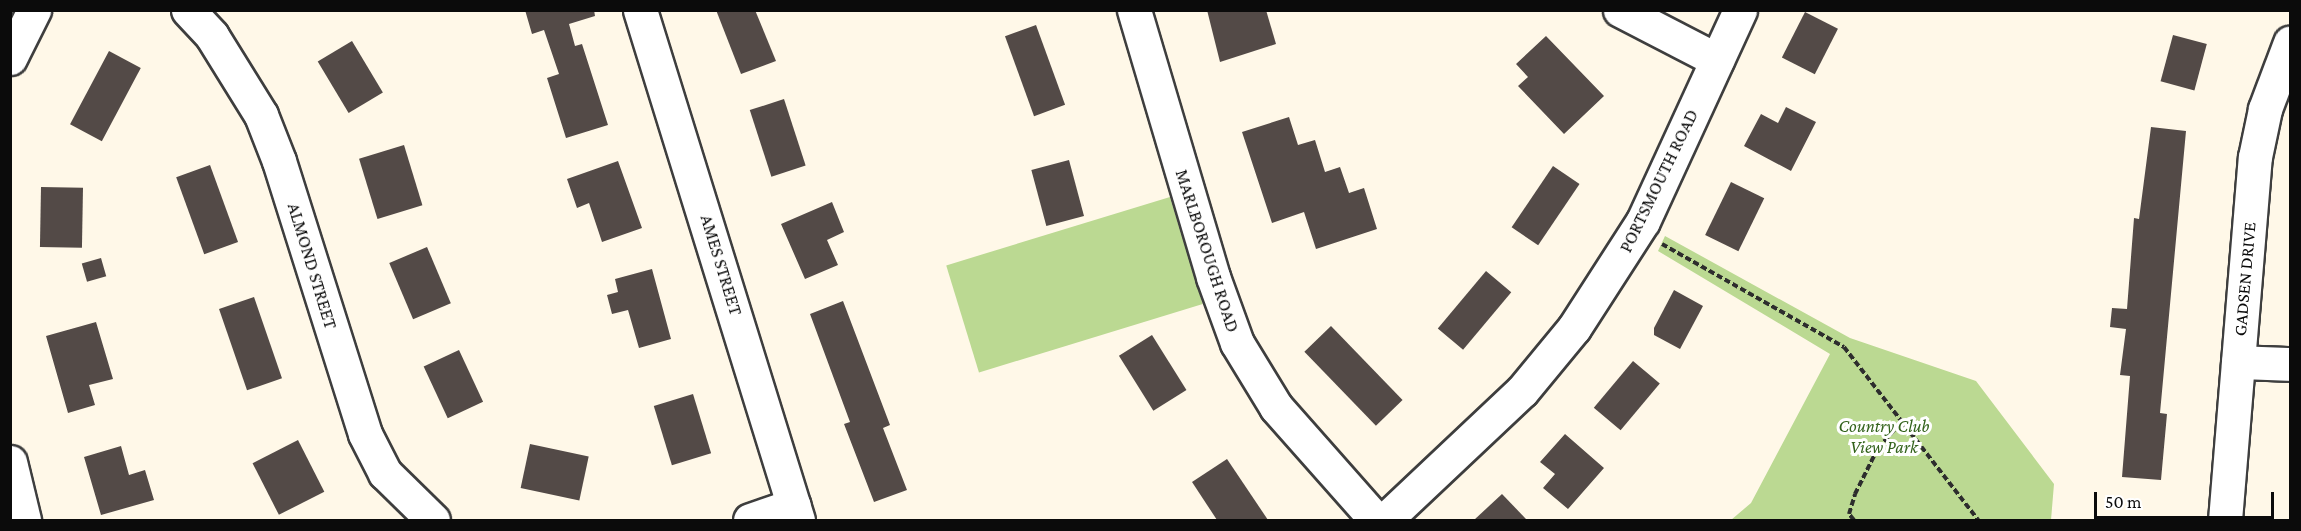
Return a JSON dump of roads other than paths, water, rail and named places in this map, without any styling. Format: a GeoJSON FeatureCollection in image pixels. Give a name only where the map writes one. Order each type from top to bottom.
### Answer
{"type":"FeatureCollection","features":[{"type":"Feature","properties":{"kind":"street"},"geometry":{"type":"LineString","coordinates":[[10,57],[34,10]]}},
{"type":"Feature","properties":{"kind":"street","name":"ALMOND STREET"},"geometry":{"type":"LineString","coordinates":[[188,10],[212,36],[261,115],[279,160],[365,434],[385,472],[433,520]]}},
{"type":"Feature","properties":{"kind":"street","name":"AMES STREET"},"geometry":{"type":"LineString","coordinates":[[640,10],[796,513]]}},
{"type":"Feature","properties":{"kind":"street","name":"MARLBOROUGH ROAD"},"geometry":{"type":"LineString","coordinates":[[1134,10],[1213,276],[1237,343],[1276,407],[1376,520]]}},
{"type":"Feature","properties":{"kind":"street"},"geometry":{"type":"LineString","coordinates":[[1620,10],[1717,60]]}},
{"type":"Feature","properties":{"kind":"street","name":"PORTSMOUTH ROAD"},"geometry":{"type":"LineString","coordinates":[[1385,520],[1522,391],[1574,328],[1637,230],[1740,10]]}},
{"type":"Feature","properties":{"kind":"street","name":"GADSEN DRIVE"},"geometry":{"type":"LineString","coordinates":[[2225,520],[2255,157],[2265,109],[2290,43]]}},
{"type":"Feature","properties":{"kind":"street"},"geometry":{"type":"LineString","coordinates":[[2238,362],[2290,364]]}},
{"type":"Feature","properties":{"kind":"street"},"geometry":{"type":"LineString","coordinates":[[10,462],[24,520]]}},
{"type":"Feature","properties":{"kind":"street"},"geometry":{"type":"LineString","coordinates":[[750,520],[796,513]]}},
{"type":"Feature","properties":{"kind":"park label","name":"Country Club View Park"},"geometry":{"type":"Point","coordinates":[1884,437]}}]}
